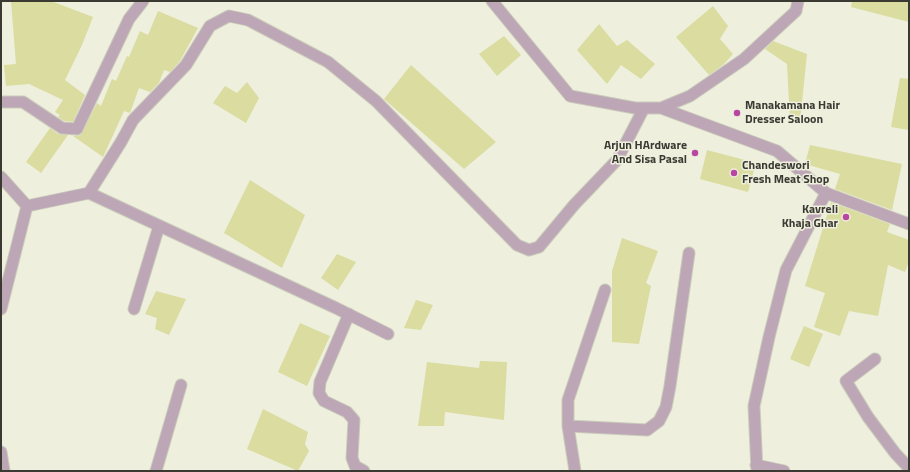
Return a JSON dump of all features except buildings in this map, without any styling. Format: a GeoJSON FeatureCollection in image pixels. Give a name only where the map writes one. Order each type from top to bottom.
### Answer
{"type":"FeatureCollection","features":[{"type":"Feature","properties":{"kind":"street"},"geometry":{"type":"LineString","coordinates":[[1,102],[22,102],[62,128],[77,129],[130,19],[143,1]]}},
{"type":"Feature","properties":{"kind":"street"},"geometry":{"type":"LineString","coordinates":[[492,1],[570,96],[620,106],[661,108],[777,151],[826,193],[909,224]]}},
{"type":"Feature","properties":{"kind":"street"},"geometry":{"type":"LineString","coordinates":[[661,108],[690,96],[744,59],[796,12],[798,1]]}},
{"type":"Feature","properties":{"kind":"street"},"geometry":{"type":"LineString","coordinates":[[89,193],[133,120],[186,65],[210,26],[229,16],[248,20],[328,62],[376,101],[517,245],[529,250],[539,247],[574,205],[617,160],[644,108]]}},
{"type":"Feature","properties":{"kind":"street"},"geometry":{"type":"LineString","coordinates":[[1,177],[27,206]]}},
{"type":"Feature","properties":{"kind":"street"},"geometry":{"type":"LineString","coordinates":[[27,206],[89,193],[349,314],[388,334]]}},
{"type":"Feature","properties":{"kind":"street"},"geometry":{"type":"LineString","coordinates":[[784,471],[756,468],[754,406],[769,337],[786,270],[826,193]]}},
{"type":"Feature","properties":{"kind":"street"},"geometry":{"type":"LineString","coordinates":[[1,309],[27,206]]}},
{"type":"Feature","properties":{"kind":"street"},"geometry":{"type":"LineString","coordinates":[[134,309],[159,226]]}},
{"type":"Feature","properties":{"kind":"street"},"geometry":{"type":"LineString","coordinates":[[568,426],[647,430],[659,421],[666,407],[670,386],[688,253]]}},
{"type":"Feature","properties":{"kind":"street"},"geometry":{"type":"LineString","coordinates":[[575,471],[568,426],[568,400],[605,290]]}},
{"type":"Feature","properties":{"kind":"street"},"geometry":{"type":"LineString","coordinates":[[349,314],[320,382],[319,393],[324,401],[347,412],[354,420],[352,458],[355,466],[364,471]]}},
{"type":"Feature","properties":{"kind":"street"},"geometry":{"type":"LineString","coordinates":[[875,360],[846,381],[868,417],[895,453],[909,468]]}},
{"type":"Feature","properties":{"kind":"street"},"geometry":{"type":"LineString","coordinates":[[156,471],[181,385]]}},
{"type":"Feature","properties":{"kind":"street"},"geometry":{"type":"LineString","coordinates":[[1,452],[4,471]]}},
{"type":"Feature","properties":{"kind":"place","name":"Manakamana Hair Dresser Saloon"},"geometry":{"type":"Point","coordinates":[737,113]}},
{"type":"Feature","properties":{"kind":"place","name":"Arjun HArdware And Sisa Pasal"},"geometry":{"type":"Point","coordinates":[695,153]}},
{"type":"Feature","properties":{"kind":"place","name":"Chandeswori Fresh Meat Shop"},"geometry":{"type":"Point","coordinates":[734,173]}},
{"type":"Feature","properties":{"kind":"place","name":"Kavreli Khaja Ghar"},"geometry":{"type":"Point","coordinates":[846,217]}}]}
